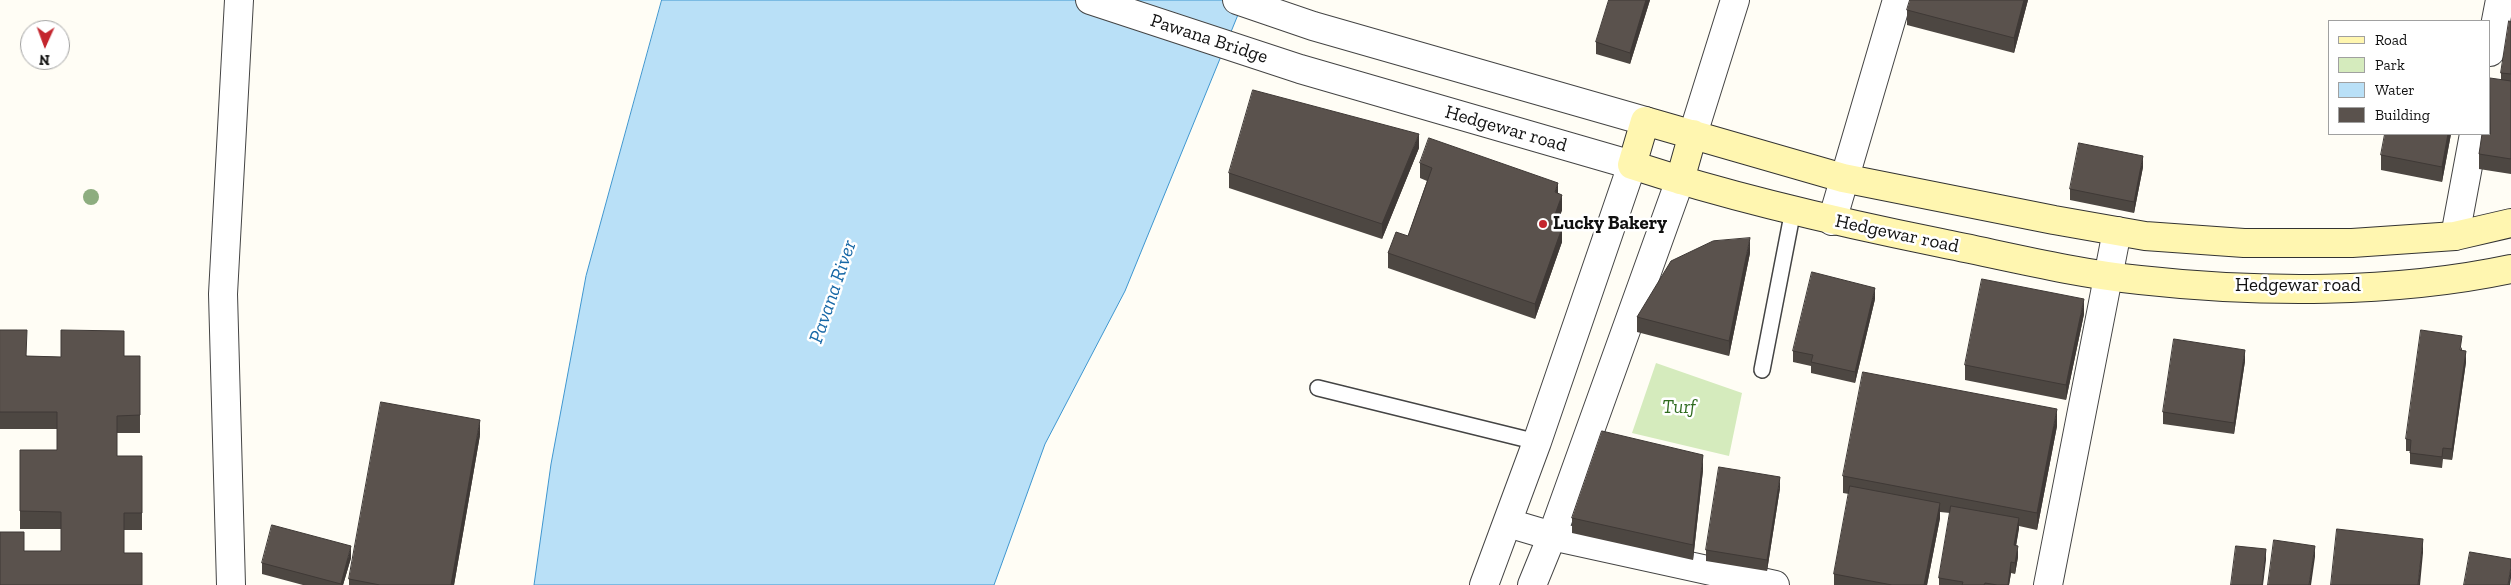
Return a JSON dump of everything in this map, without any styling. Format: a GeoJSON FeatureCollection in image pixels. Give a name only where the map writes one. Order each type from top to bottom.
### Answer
{"type":"FeatureCollection","features":[{"type":"Feature","properties":{"kind":"main road"},"geometry":{"type":"LineString","coordinates":[[1632,164],[1645,121],[1843,178],[2145,236],[2244,243],[2352,243],[2455,236],[2511,223]]}},
{"type":"Feature","properties":{"kind":"main road"},"geometry":{"type":"LineString","coordinates":[[1680,180],[1693,134]]}},
{"type":"Feature","properties":{"kind":"main road","name":"Hedgewar road"},"geometry":{"type":"LineString","coordinates":[[1632,164],[1680,180],[1832,221],[2139,280],[2243,287],[2353,288],[2461,280],[2511,269]]}},
{"type":"Feature","properties":{"kind":"street"},"geometry":{"type":"LineString","coordinates":[[231,585],[223,294],[239,0]]}},
{"type":"Feature","properties":{"kind":"street","name":"Pawana Bridge"},"geometry":{"type":"LineString","coordinates":[[1090,0],[1300,70]]}},
{"type":"Feature","properties":{"kind":"street"},"geometry":{"type":"LineString","coordinates":[[1237,0],[1313,26],[1645,121]]}},
{"type":"Feature","properties":{"kind":"street"},"geometry":{"type":"LineString","coordinates":[[1693,134],[1735,0]]}},
{"type":"Feature","properties":{"kind":"street"},"geometry":{"type":"LineString","coordinates":[[1832,221],[1843,178],[1897,0]]}},
{"type":"Feature","properties":{"kind":"street"},"geometry":{"type":"LineString","coordinates":[[2491,47],[2500,0]]}},
{"type":"Feature","properties":{"kind":"street","name":"Hedgewar road"},"geometry":{"type":"LineString","coordinates":[[1300,70],[1632,164]]}},
{"type":"Feature","properties":{"kind":"street"},"geometry":{"type":"LineString","coordinates":[[2455,236],[2474,135]]}},
{"type":"Feature","properties":{"kind":"street"},"geometry":{"type":"LineString","coordinates":[[1484,585],[1537,442],[1632,164]]}},
{"type":"Feature","properties":{"kind":"street"},"geometry":{"type":"LineString","coordinates":[[1532,585],[1552,536],[1680,180]]}},
{"type":"Feature","properties":{"kind":"street"},"geometry":{"type":"LineString","coordinates":[[2048,585],[2117,231]]}},
{"type":"Feature","properties":{"kind":"street"},"geometry":{"type":"LineString","coordinates":[[1508,523],[1552,536],[1775,585]]}},
{"type":"Feature","properties":{"kind":"lane"},"geometry":{"type":"LineString","coordinates":[[1762,370],[1793,210]]}},
{"type":"Feature","properties":{"kind":"lane"},"geometry":{"type":"LineString","coordinates":[[1318,388],[1537,442]]}},
{"type":"Feature","properties":{"kind":"green space","name":"Turf"},"geometry":{"type":"Polygon","coordinates":[[[1656,363],[1742,393],[1729,456],[1632,433],[1656,363]]]}},
{"type":"Feature","properties":{"kind":"water","name":"Pavana River"},"geometry":{"type":"Polygon","coordinates":[[[662,0],[1244,0],[1125,291],[1045,444],[994,585],[534,585],[551,464],[586,276],[662,0]]]}},
{"type":"Feature","properties":{"kind":"building"},"geometry":{"type":"Polygon","coordinates":[[[1609,0],[1646,0],[1630,53],[1596,42],[1609,0]]]}},
{"type":"Feature","properties":{"kind":"building"},"geometry":{"type":"Polygon","coordinates":[[[1910,0],[2024,0],[2014,38],[1907,10],[1910,0]]]}},
{"type":"Feature","properties":{"kind":"building"},"geometry":{"type":"Polygon","coordinates":[[[2509,21],[2511,22],[2511,74],[2501,73],[2509,21]]]}},
{"type":"Feature","properties":{"kind":"building"},"geometry":{"type":"Polygon","coordinates":[[[2491,78],[2511,81],[2511,159],[2479,154],[2482,135],[2491,135],[2491,78]]]}},
{"type":"Feature","properties":{"kind":"building"},"geometry":{"type":"Polygon","coordinates":[[[1253,90],[1419,134],[1382,224],[1229,173],[1253,90]]]}},
{"type":"Feature","properties":{"kind":"building"},"geometry":{"type":"Polygon","coordinates":[[[2385,135],[2448,135],[2442,167],[2381,155],[2385,135]]]}},
{"type":"Feature","properties":{"kind":"building"},"geometry":{"type":"Polygon","coordinates":[[[1429,138],[1558,183],[1555,192],[1562,195],[1552,223],[1562,228],[1535,304],[1388,253],[1396,232],[1408,236],[1432,168],[1420,163],[1429,138]]]}},
{"type":"Feature","properties":{"kind":"building"},"geometry":{"type":"Polygon","coordinates":[[[2079,143],[2143,156],[2134,202],[2070,189],[2079,143]]]}},
{"type":"Feature","properties":{"kind":"building"},"geometry":{"type":"Polygon","coordinates":[[[1750,238],[1729,341],[1637,317],[1671,261],[1713,241],[1750,238]]]}},
{"type":"Feature","properties":{"kind":"building"},"geometry":{"type":"Polygon","coordinates":[[[1812,272],[1875,288],[1855,372],[1811,362],[1813,355],[1793,351],[1812,272]]]}},
{"type":"Feature","properties":{"kind":"building"},"geometry":{"type":"Polygon","coordinates":[[[1982,279],[2084,299],[2066,385],[1965,365],[1982,279]]]}},
{"type":"Feature","properties":{"kind":"building"},"geometry":{"type":"Polygon","coordinates":[[[0,330],[27,330],[26,356],[61,357],[61,330],[124,331],[124,356],[140,356],[140,415],[117,416],[117,456],[142,456],[142,513],[124,513],[124,553],[142,553],[142,585],[0,585],[0,532],[24,532],[24,551],[61,551],[61,512],[20,511],[20,450],[57,450],[57,412],[0,412],[0,330]]]}},
{"type":"Feature","properties":{"kind":"building"},"geometry":{"type":"Polygon","coordinates":[[[2421,330],[2462,336],[2460,350],[2466,351],[2452,449],[2443,448],[2442,457],[2410,453],[2411,440],[2406,439],[2421,330]]]}},
{"type":"Feature","properties":{"kind":"building"},"geometry":{"type":"Polygon","coordinates":[[[2174,339],[2245,350],[2234,423],[2163,412],[2174,339]]]}},
{"type":"Feature","properties":{"kind":"building"},"geometry":{"type":"Polygon","coordinates":[[[1863,372],[2057,409],[2037,513],[1843,476],[1863,372]]]}},
{"type":"Feature","properties":{"kind":"building"},"geometry":{"type":"Polygon","coordinates":[[[381,402],[480,420],[451,585],[380,585],[349,579],[381,402]]]}},
{"type":"Feature","properties":{"kind":"building"},"geometry":{"type":"Polygon","coordinates":[[[1602,431],[1703,455],[1693,545],[1572,518],[1602,431]]]}},
{"type":"Feature","properties":{"kind":"building"},"geometry":{"type":"Polygon","coordinates":[[[1719,467],[1780,477],[1767,560],[1706,550],[1719,467]]]}},
{"type":"Feature","properties":{"kind":"building"},"geometry":{"type":"Polygon","coordinates":[[[1850,486],[1940,503],[1924,585],[1892,585],[1834,574],[1850,486]]]}},
{"type":"Feature","properties":{"kind":"building"},"geometry":{"type":"Polygon","coordinates":[[[1951,506],[2019,518],[2014,545],[2018,546],[2015,563],[2011,562],[2008,585],[1985,583],[1984,585],[1962,585],[1963,582],[1939,578],[1951,506]]]}},
{"type":"Feature","properties":{"kind":"building"},"geometry":{"type":"Polygon","coordinates":[[[272,525],[351,546],[341,584],[262,563],[272,525]]]}},
{"type":"Feature","properties":{"kind":"building"},"geometry":{"type":"Polygon","coordinates":[[[2337,529],[2423,539],[2418,585],[2331,585],[2337,529]]]}},
{"type":"Feature","properties":{"kind":"building"},"geometry":{"type":"Polygon","coordinates":[[[2274,540],[2315,546],[2309,585],[2268,585],[2274,540]]]}},
{"type":"Feature","properties":{"kind":"building"},"geometry":{"type":"Polygon","coordinates":[[[2236,546],[2266,549],[2262,585],[2231,585],[2236,546]]]}},
{"type":"Feature","properties":{"kind":"building"},"geometry":{"type":"Polygon","coordinates":[[[2470,552],[2511,559],[2508,585],[2464,585],[2470,552]]]}},
{"type":"Feature","properties":{"kind":"place","name":"Lucky Bakery"},"geometry":{"type":"Point","coordinates":[1543,224]}}]}
